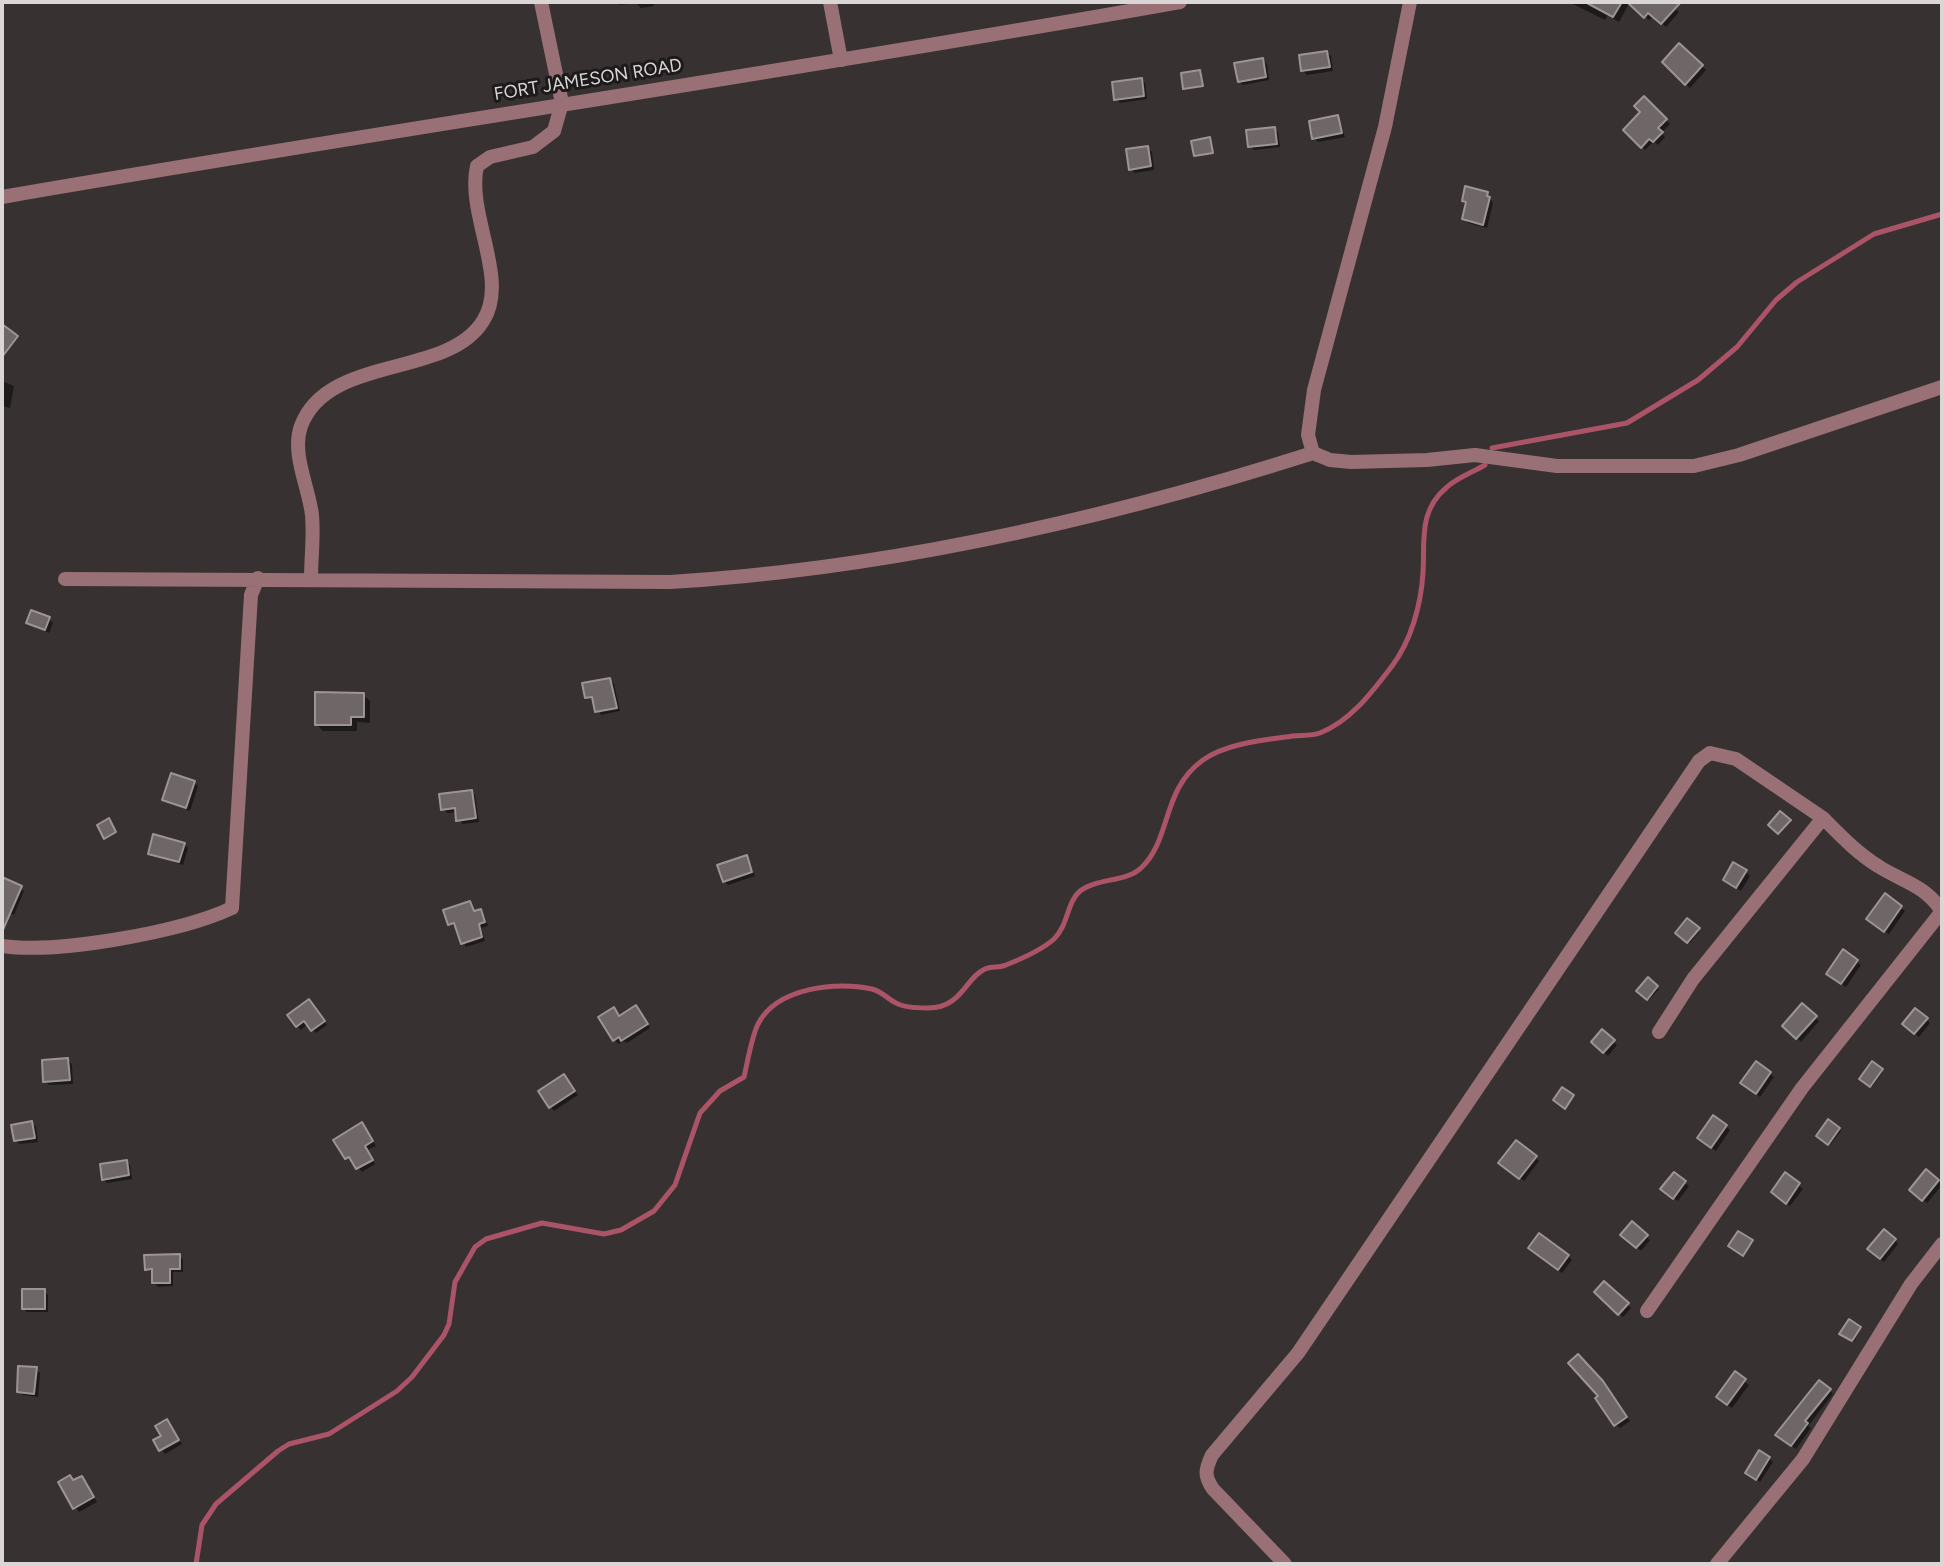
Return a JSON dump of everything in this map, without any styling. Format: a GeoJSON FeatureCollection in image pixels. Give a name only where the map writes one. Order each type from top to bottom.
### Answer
{"type":"FeatureCollection","features":[{"type":"Feature","properties":{"kind":"street"},"geometry":{"type":"LineString","coordinates":[[311,579],[312,516],[300,457],[301,427],[318,401],[337,386],[466,342],[484,320],[494,294],[473,185],[477,166],[491,157],[533,147],[554,131],[562,103],[541,2]]}},
{"type":"Feature","properties":{"kind":"street"},"geometry":{"type":"LineString","coordinates":[[830,2],[841,60]]}},
{"type":"Feature","properties":{"kind":"street","name":"FORT JAMESON ROAD"},"geometry":{"type":"LineString","coordinates":[[2,197],[1180,2]]}},
{"type":"Feature","properties":{"kind":"street"},"geometry":{"type":"LineString","coordinates":[[1313,453],[1308,435],[1314,390],[1385,127],[1410,2]]}},
{"type":"Feature","properties":{"kind":"street"},"geometry":{"type":"LineString","coordinates":[[65,579],[628,582],[723,579],[868,561],[1019,532],[1218,483],[1313,453],[1329,460],[1351,461],[1427,460],[1475,455],[1557,466],[1694,466],[1739,455],[1942,387]]}},
{"type":"Feature","properties":{"kind":"street"},"geometry":{"type":"LineString","coordinates":[[2,946],[22,949],[75,945],[206,920],[232,908],[251,595],[258,578]]}},
{"type":"Feature","properties":{"kind":"street"},"geometry":{"type":"LineString","coordinates":[[1285,1564],[1213,1489],[1206,1478],[1205,1470],[1212,1455],[1298,1353],[1699,761],[1710,753],[1737,759],[1823,818],[1877,866],[1921,887],[1942,911],[1802,1088],[1647,1311]]}},
{"type":"Feature","properties":{"kind":"street"},"geometry":{"type":"LineString","coordinates":[[1659,1032],[1693,979],[1823,818]]}},
{"type":"Feature","properties":{"kind":"street"},"geometry":{"type":"LineString","coordinates":[[1717,1564],[1803,1460],[1911,1284],[1942,1244]]}},
{"type":"Feature","properties":{"kind":"building"},"geometry":{"type":"Polygon","coordinates":[[[1585,2],[1622,2],[1613,17],[1585,2]]]}},
{"type":"Feature","properties":{"kind":"building"},"geometry":{"type":"Polygon","coordinates":[[[1627,2],[1681,2],[1661,24],[1648,13],[1644,18],[1627,2]]]}},
{"type":"Feature","properties":{"kind":"building"},"geometry":{"type":"Polygon","coordinates":[[[1679,43],[1703,65],[1685,85],[1662,62],[1679,43]]]}},
{"type":"Feature","properties":{"kind":"building"},"geometry":{"type":"Polygon","coordinates":[[[1327,51],[1330,67],[1301,71],[1299,55],[1327,51]]]}},
{"type":"Feature","properties":{"kind":"building"},"geometry":{"type":"Polygon","coordinates":[[[1263,58],[1266,77],[1238,82],[1234,63],[1263,58]]]}},
{"type":"Feature","properties":{"kind":"building"},"geometry":{"type":"Polygon","coordinates":[[[1200,70],[1203,86],[1183,89],[1181,73],[1200,70]]]}},
{"type":"Feature","properties":{"kind":"building"},"geometry":{"type":"Polygon","coordinates":[[[1142,78],[1144,96],[1114,100],[1112,82],[1142,78]]]}},
{"type":"Feature","properties":{"kind":"building"},"geometry":{"type":"Polygon","coordinates":[[[1644,96],[1667,119],[1658,128],[1663,132],[1653,142],[1649,139],[1641,148],[1623,130],[1640,112],[1634,106],[1644,96]]]}},
{"type":"Feature","properties":{"kind":"building"},"geometry":{"type":"Polygon","coordinates":[[[1338,115],[1342,133],[1312,139],[1309,121],[1338,115]]]}},
{"type":"Feature","properties":{"kind":"building"},"geometry":{"type":"Polygon","coordinates":[[[1275,127],[1277,144],[1248,147],[1246,130],[1275,127]]]}},
{"type":"Feature","properties":{"kind":"building"},"geometry":{"type":"Polygon","coordinates":[[[1210,137],[1213,153],[1194,156],[1191,141],[1210,137]]]}},
{"type":"Feature","properties":{"kind":"building"},"geometry":{"type":"Polygon","coordinates":[[[1148,146],[1151,166],[1129,170],[1126,149],[1148,146]]]}},
{"type":"Feature","properties":{"kind":"building"},"geometry":{"type":"Polygon","coordinates":[[[1465,186],[1488,192],[1487,196],[1490,197],[1483,225],[1462,219],[1466,202],[1462,201],[1465,186]]]}},
{"type":"Feature","properties":{"kind":"building"},"geometry":{"type":"Polygon","coordinates":[[[2,324],[18,336],[2,357],[2,324]]]}},
{"type":"Feature","properties":{"kind":"building"},"geometry":{"type":"Polygon","coordinates":[[[31,610],[50,617],[45,630],[26,623],[31,610]]]}},
{"type":"Feature","properties":{"kind":"building"},"geometry":{"type":"Polygon","coordinates":[[[610,678],[617,708],[595,712],[592,697],[585,698],[582,683],[610,678]]]}},
{"type":"Feature","properties":{"kind":"building"},"geometry":{"type":"Polygon","coordinates":[[[315,692],[364,693],[364,717],[351,717],[351,725],[315,725],[315,692]]]}},
{"type":"Feature","properties":{"kind":"building"},"geometry":{"type":"Polygon","coordinates":[[[171,773],[195,781],[186,808],[162,800],[171,773]]]}},
{"type":"Feature","properties":{"kind":"building"},"geometry":{"type":"Polygon","coordinates":[[[472,790],[476,818],[456,821],[455,808],[441,810],[439,794],[472,790]]]}},
{"type":"Feature","properties":{"kind":"building"},"geometry":{"type":"Polygon","coordinates":[[[1780,811],[1791,820],[1778,834],[1768,825],[1780,811]]]}},
{"type":"Feature","properties":{"kind":"building"},"geometry":{"type":"Polygon","coordinates":[[[109,818],[116,832],[104,839],[97,825],[109,818]]]}},
{"type":"Feature","properties":{"kind":"building"},"geometry":{"type":"Polygon","coordinates":[[[153,834],[185,843],[179,862],[148,854],[153,834]]]}},
{"type":"Feature","properties":{"kind":"building"},"geometry":{"type":"Polygon","coordinates":[[[747,855],[752,872],[723,882],[717,865],[747,855]]]}},
{"type":"Feature","properties":{"kind":"building"},"geometry":{"type":"Polygon","coordinates":[[[1733,862],[1747,870],[1736,888],[1723,880],[1733,862]]]}},
{"type":"Feature","properties":{"kind":"building"},"geometry":{"type":"Polygon","coordinates":[[[2,877],[22,886],[2,932],[2,877]]]}},
{"type":"Feature","properties":{"kind":"building"},"geometry":{"type":"Polygon","coordinates":[[[1885,893],[1902,906],[1884,932],[1866,919],[1885,893]]]}},
{"type":"Feature","properties":{"kind":"building"},"geometry":{"type":"Polygon","coordinates":[[[470,901],[474,911],[481,909],[485,922],[479,924],[482,937],[461,944],[454,923],[448,925],[443,910],[470,901]]]}},
{"type":"Feature","properties":{"kind":"building"},"geometry":{"type":"Polygon","coordinates":[[[1687,918],[1700,928],[1687,943],[1675,933],[1687,918]]]}},
{"type":"Feature","properties":{"kind":"building"},"geometry":{"type":"Polygon","coordinates":[[[1843,949],[1858,960],[1841,984],[1826,974],[1843,949]]]}},
{"type":"Feature","properties":{"kind":"building"},"geometry":{"type":"Polygon","coordinates":[[[1648,977],[1658,986],[1647,1000],[1636,991],[1648,977]]]}},
{"type":"Feature","properties":{"kind":"building"},"geometry":{"type":"Polygon","coordinates":[[[309,999],[325,1021],[311,1031],[304,1021],[296,1027],[287,1015],[309,999]]]}},
{"type":"Feature","properties":{"kind":"building"},"geometry":{"type":"Polygon","coordinates":[[[1802,1003],[1817,1016],[1796,1039],[1782,1026],[1802,1003]]]}},
{"type":"Feature","properties":{"kind":"building"},"geometry":{"type":"Polygon","coordinates":[[[636,1005],[648,1024],[621,1041],[619,1037],[613,1041],[598,1017],[614,1007],[619,1016],[636,1005]]]}},
{"type":"Feature","properties":{"kind":"building"},"geometry":{"type":"Polygon","coordinates":[[[1915,1008],[1928,1018],[1914,1034],[1902,1024],[1915,1008]]]}},
{"type":"Feature","properties":{"kind":"building"},"geometry":{"type":"Polygon","coordinates":[[[1602,1029],[1615,1040],[1603,1053],[1591,1042],[1602,1029]]]}},
{"type":"Feature","properties":{"kind":"building"},"geometry":{"type":"Polygon","coordinates":[[[68,1058],[70,1080],[43,1082],[42,1060],[68,1058]]]}},
{"type":"Feature","properties":{"kind":"building"},"geometry":{"type":"Polygon","coordinates":[[[1756,1061],[1771,1072],[1756,1094],[1740,1083],[1756,1061]]]}},
{"type":"Feature","properties":{"kind":"building"},"geometry":{"type":"Polygon","coordinates":[[[1872,1061],[1883,1069],[1870,1087],[1859,1079],[1872,1061]]]}},
{"type":"Feature","properties":{"kind":"building"},"geometry":{"type":"Polygon","coordinates":[[[564,1074],[575,1091],[549,1108],[538,1091],[564,1074]]]}},
{"type":"Feature","properties":{"kind":"building"},"geometry":{"type":"Polygon","coordinates":[[[1562,1087],[1574,1095],[1565,1109],[1553,1100],[1562,1087]]]}},
{"type":"Feature","properties":{"kind":"building"},"geometry":{"type":"Polygon","coordinates":[[[1713,1115],[1727,1125],[1711,1148],[1697,1138],[1713,1115]]]}},
{"type":"Feature","properties":{"kind":"building"},"geometry":{"type":"Polygon","coordinates":[[[1828,1119],[1840,1128],[1828,1145],[1816,1136],[1828,1119]]]}},
{"type":"Feature","properties":{"kind":"building"},"geometry":{"type":"Polygon","coordinates":[[[32,1121],[35,1138],[14,1141],[11,1125],[32,1121]]]}},
{"type":"Feature","properties":{"kind":"building"},"geometry":{"type":"Polygon","coordinates":[[[362,1122],[373,1141],[365,1146],[373,1160],[356,1169],[349,1157],[345,1159],[333,1140],[362,1122]]]}},
{"type":"Feature","properties":{"kind":"building"},"geometry":{"type":"Polygon","coordinates":[[[1516,1140],[1537,1156],[1519,1179],[1498,1163],[1516,1140]]]}},
{"type":"Feature","properties":{"kind":"building"},"geometry":{"type":"Polygon","coordinates":[[[127,1160],[129,1175],[102,1180],[100,1164],[127,1160]]]}},
{"type":"Feature","properties":{"kind":"building"},"geometry":{"type":"Polygon","coordinates":[[[1926,1169],[1939,1180],[1922,1201],[1909,1190],[1926,1169]]]}},
{"type":"Feature","properties":{"kind":"building"},"geometry":{"type":"Polygon","coordinates":[[[1674,1172],[1686,1181],[1673,1199],[1660,1189],[1674,1172]]]}},
{"type":"Feature","properties":{"kind":"building"},"geometry":{"type":"Polygon","coordinates":[[[1785,1172],[1800,1183],[1786,1204],[1771,1192],[1785,1172]]]}},
{"type":"Feature","properties":{"kind":"building"},"geometry":{"type":"Polygon","coordinates":[[[1632,1221],[1648,1235],[1636,1248],[1620,1235],[1632,1221]]]}},
{"type":"Feature","properties":{"kind":"building"},"geometry":{"type":"Polygon","coordinates":[[[1884,1229],[1896,1239],[1880,1259],[1867,1249],[1884,1229]]]}},
{"type":"Feature","properties":{"kind":"building"},"geometry":{"type":"Polygon","coordinates":[[[1738,1231],[1753,1240],[1743,1256],[1728,1246],[1738,1231]]]}},
{"type":"Feature","properties":{"kind":"building"},"geometry":{"type":"Polygon","coordinates":[[[1539,1233],[1569,1255],[1558,1270],[1528,1248],[1539,1233]]]}},
{"type":"Feature","properties":{"kind":"building"},"geometry":{"type":"Polygon","coordinates":[[[180,1254],[180,1269],[170,1269],[170,1283],[152,1283],[152,1269],[145,1270],[144,1255],[180,1254]]]}},
{"type":"Feature","properties":{"kind":"building"},"geometry":{"type":"Polygon","coordinates":[[[1604,1281],[1629,1303],[1618,1315],[1594,1292],[1604,1281]]]}},
{"type":"Feature","properties":{"kind":"building"},"geometry":{"type":"Polygon","coordinates":[[[22,1289],[45,1289],[45,1309],[22,1309],[22,1289]]]}},
{"type":"Feature","properties":{"kind":"building"},"geometry":{"type":"Polygon","coordinates":[[[1849,1319],[1861,1327],[1852,1341],[1839,1334],[1849,1319]]]}},
{"type":"Feature","properties":{"kind":"building"},"geometry":{"type":"Polygon","coordinates":[[[1578,1354],[1603,1381],[1627,1417],[1614,1426],[1595,1398],[1598,1396],[1568,1363],[1578,1354]]]}},
{"type":"Feature","properties":{"kind":"building"},"geometry":{"type":"Polygon","coordinates":[[[18,1366],[37,1367],[34,1394],[17,1392],[18,1366]]]}},
{"type":"Feature","properties":{"kind":"building"},"geometry":{"type":"Polygon","coordinates":[[[1735,1371],[1746,1379],[1727,1405],[1716,1397],[1735,1371]]]}},
{"type":"Feature","properties":{"kind":"building"},"geometry":{"type":"Polygon","coordinates":[[[1819,1380],[1831,1389],[1805,1421],[1808,1423],[1791,1446],[1775,1435],[1819,1380]]]}},
{"type":"Feature","properties":{"kind":"building"},"geometry":{"type":"Polygon","coordinates":[[[167,1419],[179,1440],[159,1451],[153,1440],[161,1436],[155,1426],[167,1419]]]}},
{"type":"Feature","properties":{"kind":"building"},"geometry":{"type":"Polygon","coordinates":[[[1759,1450],[1770,1457],[1756,1480],[1745,1473],[1759,1450]]]}},
{"type":"Feature","properties":{"kind":"building"},"geometry":{"type":"Polygon","coordinates":[[[70,1475],[73,1480],[82,1476],[94,1497],[73,1509],[58,1482],[70,1475]]]}},
{"type":"Feature","properties":{"kind":"waterway"},"geometry":{"type":"LineString","coordinates":[[1492,448],[1627,423],[1698,380],[1737,347],[1776,300],[1797,282],[1874,234],[1942,214]]}},
{"type":"Feature","properties":{"kind":"waterway"},"geometry":{"type":"LineString","coordinates":[[196,1564],[202,1525],[216,1504],[278,1451],[289,1444],[329,1434],[397,1391],[412,1377],[444,1335],[449,1324],[455,1282],[475,1247],[486,1239],[542,1223],[604,1234],[621,1230],[654,1211],[675,1185],[700,1113],[720,1091],[744,1077],[758,1024],[779,1002],[809,990],[843,986],[875,990],[907,1007],[939,1007],[948,1003],[956,998],[978,973],[1018,960],[1054,939],[1062,928],[1072,901],[1080,891],[1095,884],[1128,876],[1141,868],[1158,843],[1180,785],[1203,760],[1246,743],[1314,735],[1342,721],[1369,695],[1392,666],[1410,634],[1420,598],[1425,527],[1431,506],[1451,484],[1485,465]]}}]}
